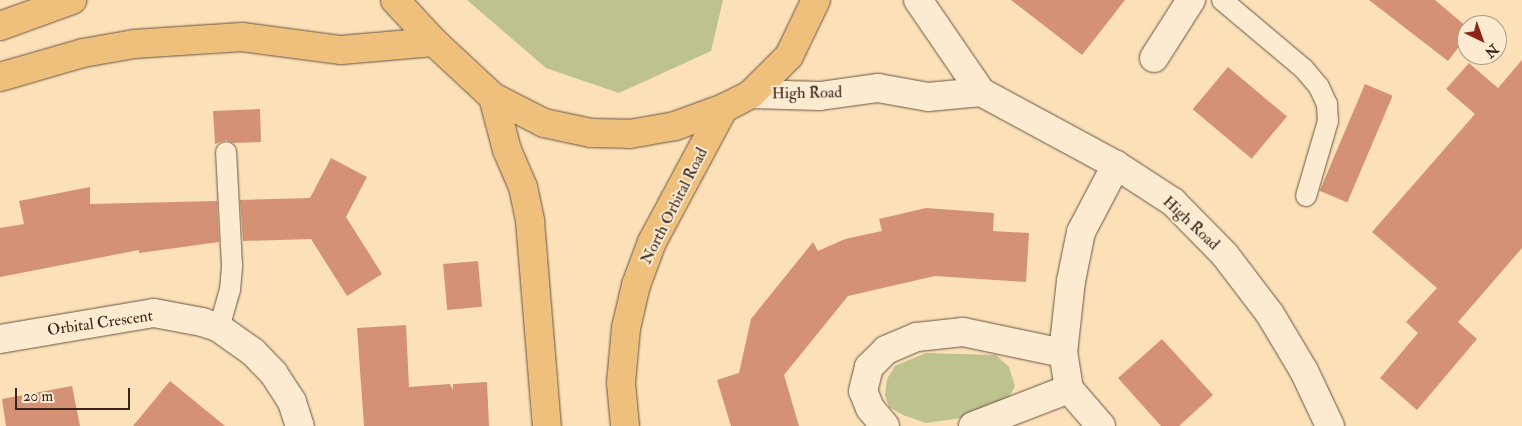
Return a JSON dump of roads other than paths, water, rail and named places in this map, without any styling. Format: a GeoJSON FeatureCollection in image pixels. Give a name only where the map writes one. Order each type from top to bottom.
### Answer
{"type":"FeatureCollection","features":[{"type":"Feature","properties":{"kind":"highway"},"geometry":{"type":"LineString","coordinates":[[0,26],[72,0]]}},
{"type":"Feature","properties":{"kind":"highway"},"geometry":{"type":"LineString","coordinates":[[395,0],[434,42],[493,97],[544,124],[591,132],[630,134],[675,126],[724,108],[751,94],[789,56],[816,0]]}},
{"type":"Feature","properties":{"kind":"highway"},"geometry":{"type":"LineString","coordinates":[[0,77],[83,53],[134,44],[242,37],[342,50],[434,42]]}},
{"type":"Feature","properties":{"kind":"highway"},"geometry":{"type":"LineString","coordinates":[[493,97],[506,150],[523,187],[530,221],[547,426]]}},
{"type":"Feature","properties":{"kind":"highway","name":"North Orbital Road"},"geometry":{"type":"LineString","coordinates":[[625,426],[621,383],[626,328],[636,285],[652,242],[724,108]]}},
{"type":"Feature","properties":{"kind":"street","name":"High Road"},"geometry":{"type":"LineString","coordinates":[[918,0],[981,92],[1116,164],[1173,202],[1225,255],[1270,314],[1304,371],[1330,426]]}},
{"type":"Feature","properties":{"kind":"street"},"geometry":{"type":"LineString","coordinates":[[1154,58],[1185,2]]}},
{"type":"Feature","properties":{"kind":"street","name":"High Road"},"geometry":{"type":"LineString","coordinates":[[751,94],[820,96],[878,88],[928,97],[981,92]]}},
{"type":"Feature","properties":{"kind":"street"},"geometry":{"type":"LineString","coordinates":[[1102,426],[1069,389],[1063,353],[1071,281],[1081,232],[1116,164]]}},
{"type":"Feature","properties":{"kind":"street","name":"Orbital Crescent"},"geometry":{"type":"LineString","coordinates":[[0,339],[154,313],[202,322],[219,328],[253,352],[274,374],[292,402],[300,426]]}},
{"type":"Feature","properties":{"kind":"street"},"geometry":{"type":"LineString","coordinates":[[885,426],[870,408],[863,391],[869,367],[886,350],[916,337],[963,332],[1063,353]]}},
{"type":"Feature","properties":{"kind":"street"},"geometry":{"type":"LineString","coordinates":[[973,426],[1069,389]]}},
{"type":"Feature","properties":{"kind":"lane"},"geometry":{"type":"LineString","coordinates":[[1222,0],[1304,69],[1320,87],[1327,104],[1328,121],[1306,196]]}},
{"type":"Feature","properties":{"kind":"lane"},"geometry":{"type":"LineString","coordinates":[[219,328],[230,290],[232,265],[226,152]]}}]}
